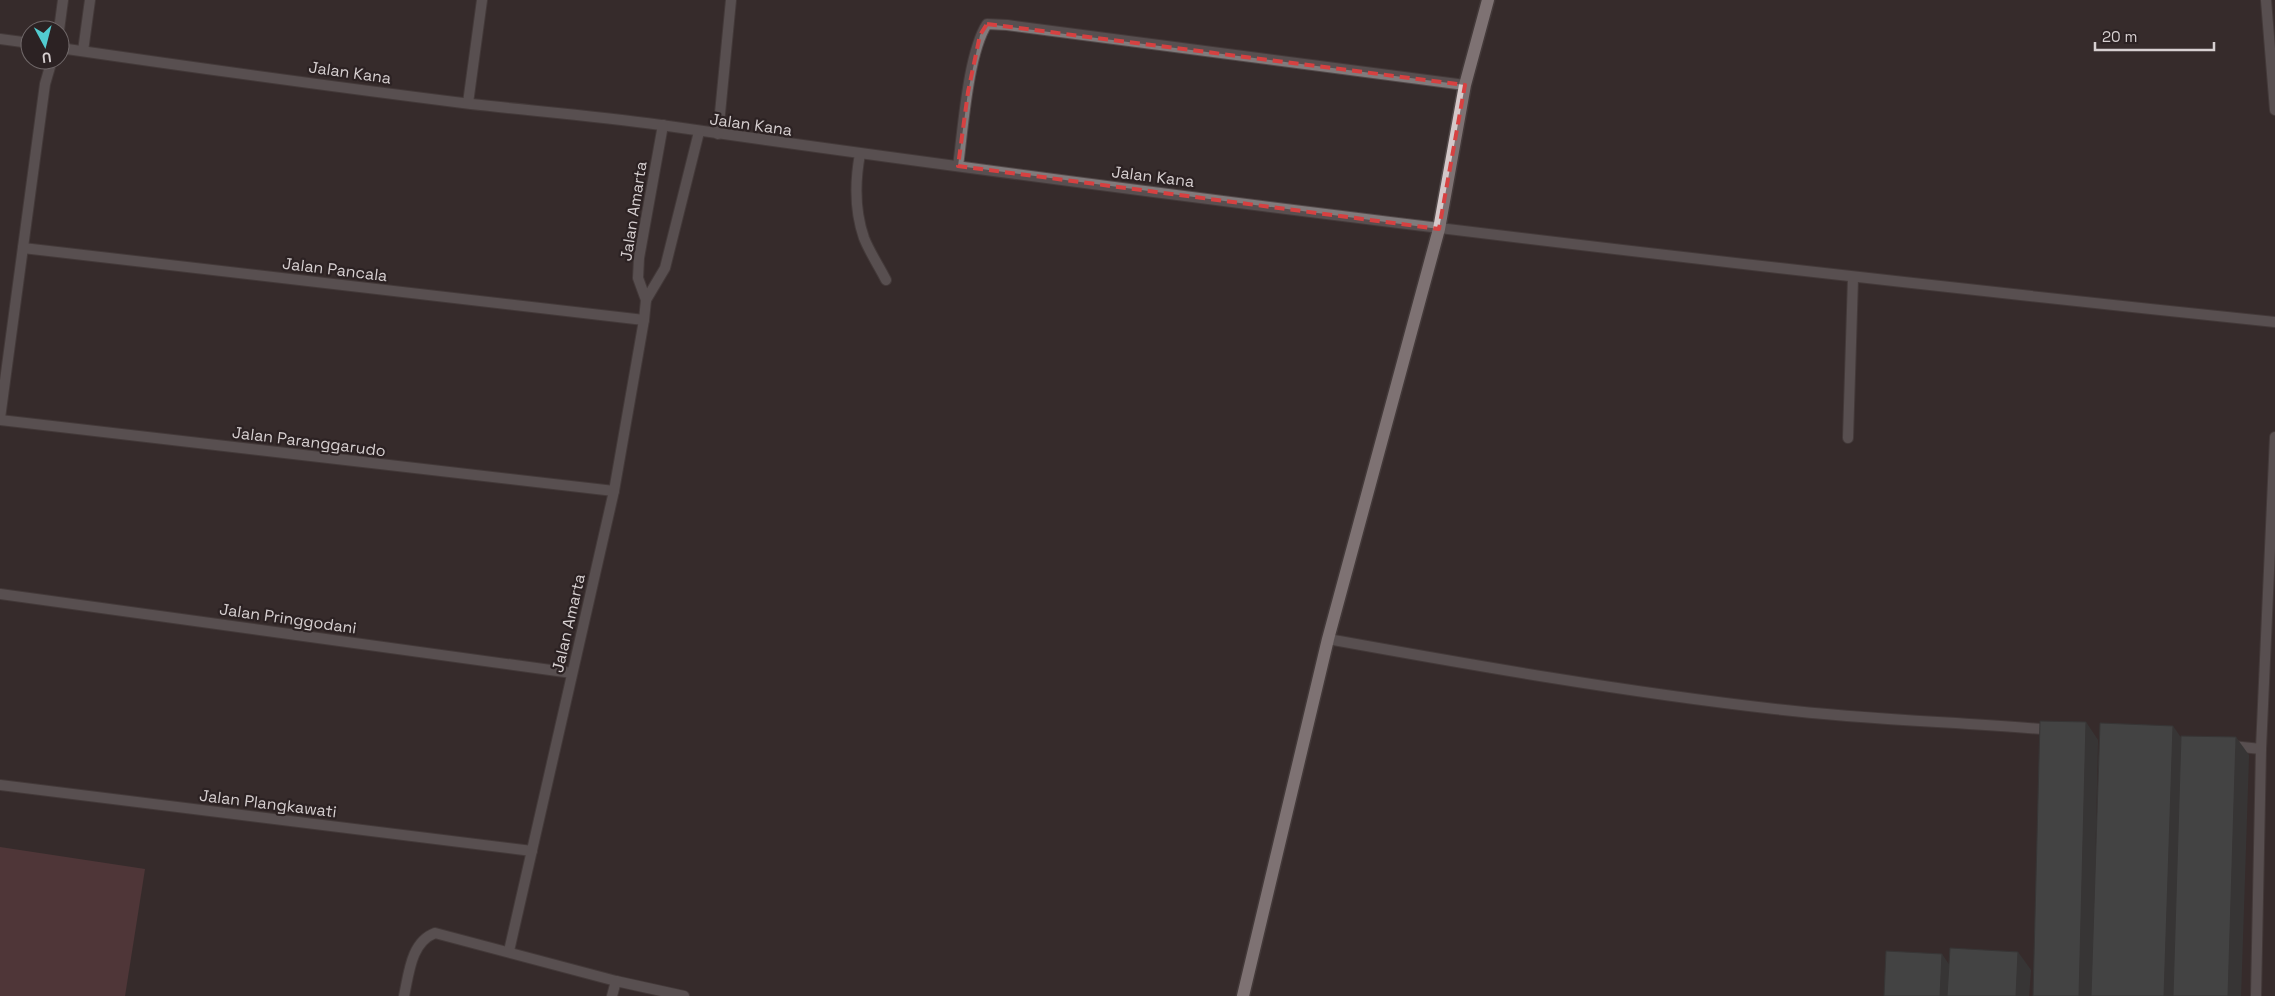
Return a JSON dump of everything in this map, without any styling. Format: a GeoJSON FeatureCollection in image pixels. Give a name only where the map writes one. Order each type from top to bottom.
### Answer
{"type":"FeatureCollection","features":[{"type":"Feature","properties":{"kind":"main road"},"geometry":{"type":"LineString","coordinates":[[1243,996],[1328,639],[1438,228],[1465,84],[1488,0]]}},
{"type":"Feature","properties":{"kind":"street"},"geometry":{"type":"LineString","coordinates":[[60,20],[63,0]]}},
{"type":"Feature","properties":{"kind":"street"},"geometry":{"type":"LineString","coordinates":[[83,51],[90,0]]}},
{"type":"Feature","properties":{"kind":"street"},"geometry":{"type":"LineString","coordinates":[[468,103],[482,0]]}},
{"type":"Feature","properties":{"kind":"street"},"geometry":{"type":"LineString","coordinates":[[718,134],[731,0]]}},
{"type":"Feature","properties":{"kind":"street"},"geometry":{"type":"LineString","coordinates":[[2266,0],[2275,110]]}},
{"type":"Feature","properties":{"kind":"street"},"geometry":{"type":"LineString","coordinates":[[958,166],[968,92],[980,34],[987,24],[1465,84]]}},
{"type":"Feature","properties":{"kind":"street"},"geometry":{"type":"LineString","coordinates":[[0,39],[20,42]]}},
{"type":"Feature","properties":{"kind":"street","name":"Jalan Kana"},"geometry":{"type":"LineString","coordinates":[[70,49],[468,103],[663,125],[699,132],[860,154],[1438,228],[1853,278],[2275,322]]}},
{"type":"Feature","properties":{"kind":"street"},"geometry":{"type":"LineString","coordinates":[[0,420],[45,84],[49,70]]}},
{"type":"Feature","properties":{"kind":"street","name":"Jalan Amarta"},"geometry":{"type":"LineString","coordinates":[[646,300],[638,278],[639,258],[663,125]]}},
{"type":"Feature","properties":{"kind":"street","name":"Jalan Amarta"},"geometry":{"type":"LineString","coordinates":[[509,951],[614,491],[646,300],[665,268],[699,132]]}},
{"type":"Feature","properties":{"kind":"street"},"geometry":{"type":"LineString","coordinates":[[860,154],[855,177],[864,238],[886,280]]}},
{"type":"Feature","properties":{"kind":"street","name":"Jalan Pancala"},"geometry":{"type":"LineString","coordinates":[[23,248],[644,320]]}},
{"type":"Feature","properties":{"kind":"street"},"geometry":{"type":"LineString","coordinates":[[1848,438],[1850,310],[1853,278]]}},
{"type":"Feature","properties":{"kind":"street","name":"Jalan Paranggarudo"},"geometry":{"type":"LineString","coordinates":[[0,420],[614,491]]}},
{"type":"Feature","properties":{"kind":"street"},"geometry":{"type":"LineString","coordinates":[[2256,996],[2261,749],[2275,437]]}},
{"type":"Feature","properties":{"kind":"street","name":"Jalan Pringgodani"},"geometry":{"type":"LineString","coordinates":[[0,594],[572,673]]}},
{"type":"Feature","properties":{"kind":"street"},"geometry":{"type":"LineString","coordinates":[[1328,639],[1568,682],[1774,709],[1880,719],[2063,731]]}},
{"type":"Feature","properties":{"kind":"street"},"geometry":{"type":"LineString","coordinates":[[2222,745],[2261,749]]}},
{"type":"Feature","properties":{"kind":"street","name":"Jalan Plangkawati"},"geometry":{"type":"LineString","coordinates":[[0,785],[532,851]]}},
{"type":"Feature","properties":{"kind":"street"},"geometry":{"type":"LineString","coordinates":[[404,996],[415,950],[425,936],[435,932],[616,981],[684,996]]}},
{"type":"Feature","properties":{"kind":"street"},"geometry":{"type":"LineString","coordinates":[[612,996],[616,981]]}},
{"type":"Feature","properties":{"kind":"highlighted area"},"geometry":{"type":"Polygon","coordinates":[[[987,24],[1465,85],[1439,229],[958,166],[968,92],[980,35],[987,24]]]}},
{"type":"Feature","properties":{"kind":"shaded area"},"geometry":{"type":"Polygon","coordinates":[[[0,847],[145,869],[125,996],[0,996],[0,847]]]}},
{"type":"Feature","properties":{"kind":"building"},"geometry":{"type":"Polygon","coordinates":[[[2040,721],[2086,722],[2079,996],[2033,996],[2040,721]]]}},
{"type":"Feature","properties":{"kind":"building"},"geometry":{"type":"Polygon","coordinates":[[[2100,723],[2173,726],[2164,996],[2091,996],[2100,723]]]}},
{"type":"Feature","properties":{"kind":"building"},"geometry":{"type":"Polygon","coordinates":[[[2181,736],[2236,737],[2228,996],[2173,996],[2181,736]]]}},
{"type":"Feature","properties":{"kind":"building"},"geometry":{"type":"Polygon","coordinates":[[[1950,948],[2018,952],[2016,996],[1947,996],[1950,948]]]}},
{"type":"Feature","properties":{"kind":"building"},"geometry":{"type":"Polygon","coordinates":[[[1886,951],[1942,954],[1940,996],[1884,996],[1886,951]]]}}]}
